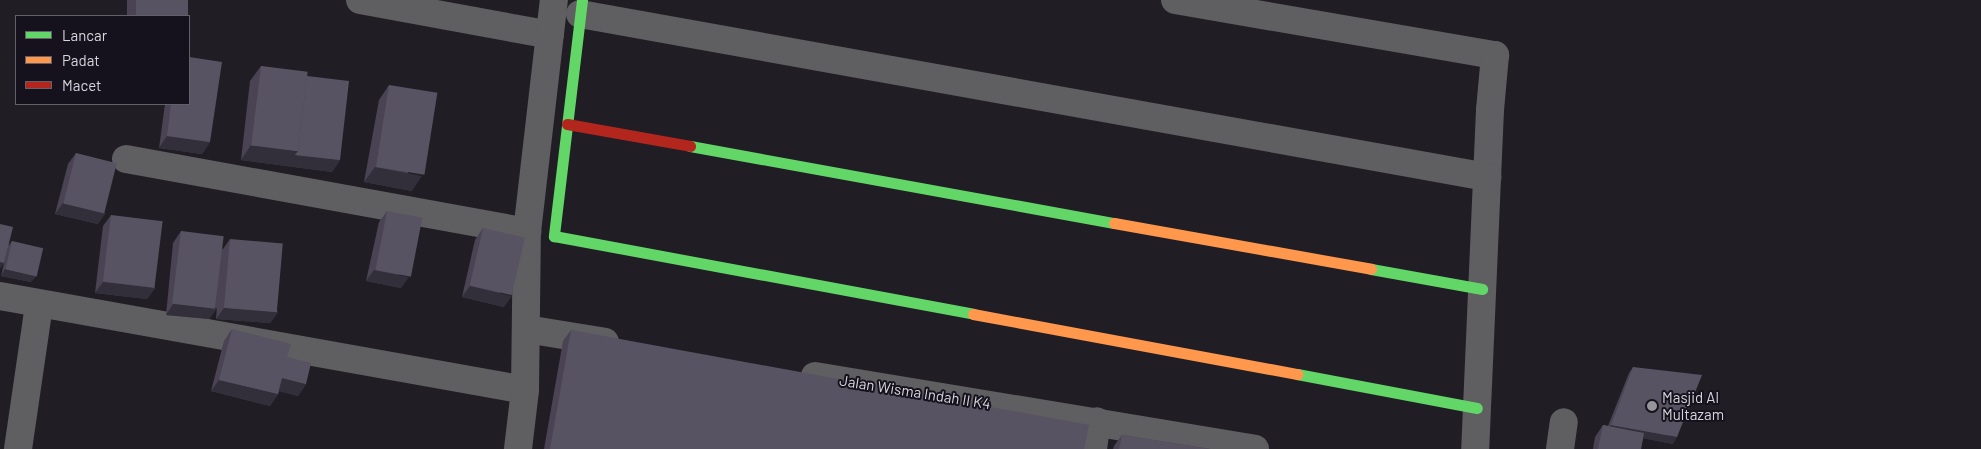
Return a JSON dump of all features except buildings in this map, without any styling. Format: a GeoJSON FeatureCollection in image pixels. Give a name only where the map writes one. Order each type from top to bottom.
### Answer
{"type":"FeatureCollection","features":[{"type":"Feature","properties":{"kind":"street"},"geometry":{"type":"LineString","coordinates":[[360,0],[550,35]]}},
{"type":"Feature","properties":{"kind":"street"},"geometry":{"type":"LineString","coordinates":[[518,449],[525,390],[527,232],[554,0]]}},
{"type":"Feature","properties":{"kind":"street"},"geometry":{"type":"LineString","coordinates":[[1175,0],[1495,55],[1487,176],[1475,449]]}},
{"type":"Feature","properties":{"kind":"street"},"geometry":{"type":"LineString","coordinates":[[1477,408],[554,236],[581,7],[1487,176]]}},
{"type":"Feature","properties":{"kind":"street"},"geometry":{"type":"LineString","coordinates":[[567,124],[1482,289]]}},
{"type":"Feature","properties":{"kind":"street"},"geometry":{"type":"LineString","coordinates":[[126,159],[527,232]]}},
{"type":"Feature","properties":{"kind":"street"},"geometry":{"type":"LineString","coordinates":[[0,296],[39,305],[525,390]]}},
{"type":"Feature","properties":{"kind":"street"},"geometry":{"type":"LineString","coordinates":[[18,449],[39,305]]}},
{"type":"Feature","properties":{"kind":"street"},"geometry":{"type":"LineString","coordinates":[[526,329],[627,345]]}},
{"type":"Feature","properties":{"kind":"street","name":"Jalan Wisma Indah II K4"},"geometry":{"type":"LineString","coordinates":[[793,372],[1097,421],[1255,449]]}},
{"type":"Feature","properties":{"kind":"street"},"geometry":{"type":"LineString","coordinates":[[1093,449],[1097,421]]}},
{"type":"Feature","properties":{"kind":"street"},"geometry":{"type":"LineString","coordinates":[[1560,449],[1564,422]]}},
{"type":"Feature","properties":{"kind":"traffic: fast"},"geometry":{"type":"LineString","coordinates":[[582,0],[554,236],[973,314]]}},
{"type":"Feature","properties":{"kind":"traffic: fast"},"geometry":{"type":"LineString","coordinates":[[690,146],[1114,223]]}},
{"type":"Feature","properties":{"kind":"traffic: fast"},"geometry":{"type":"LineString","coordinates":[[1371,269],[1482,289]]}},
{"type":"Feature","properties":{"kind":"traffic: fast"},"geometry":{"type":"LineString","coordinates":[[1297,374],[1477,408]]}},
{"type":"Feature","properties":{"kind":"traffic: slow"},"geometry":{"type":"LineString","coordinates":[[1114,223],[1371,269]]}},
{"type":"Feature","properties":{"kind":"traffic: slow"},"geometry":{"type":"LineString","coordinates":[[973,314],[1297,374]]}},
{"type":"Feature","properties":{"kind":"traffic: jam"},"geometry":{"type":"LineString","coordinates":[[567,124],[690,146]]}},
{"type":"Feature","properties":{"kind":"place","name":"Masjid Al Multazam"},"geometry":{"type":"Point","coordinates":[1652,406]}}]}
